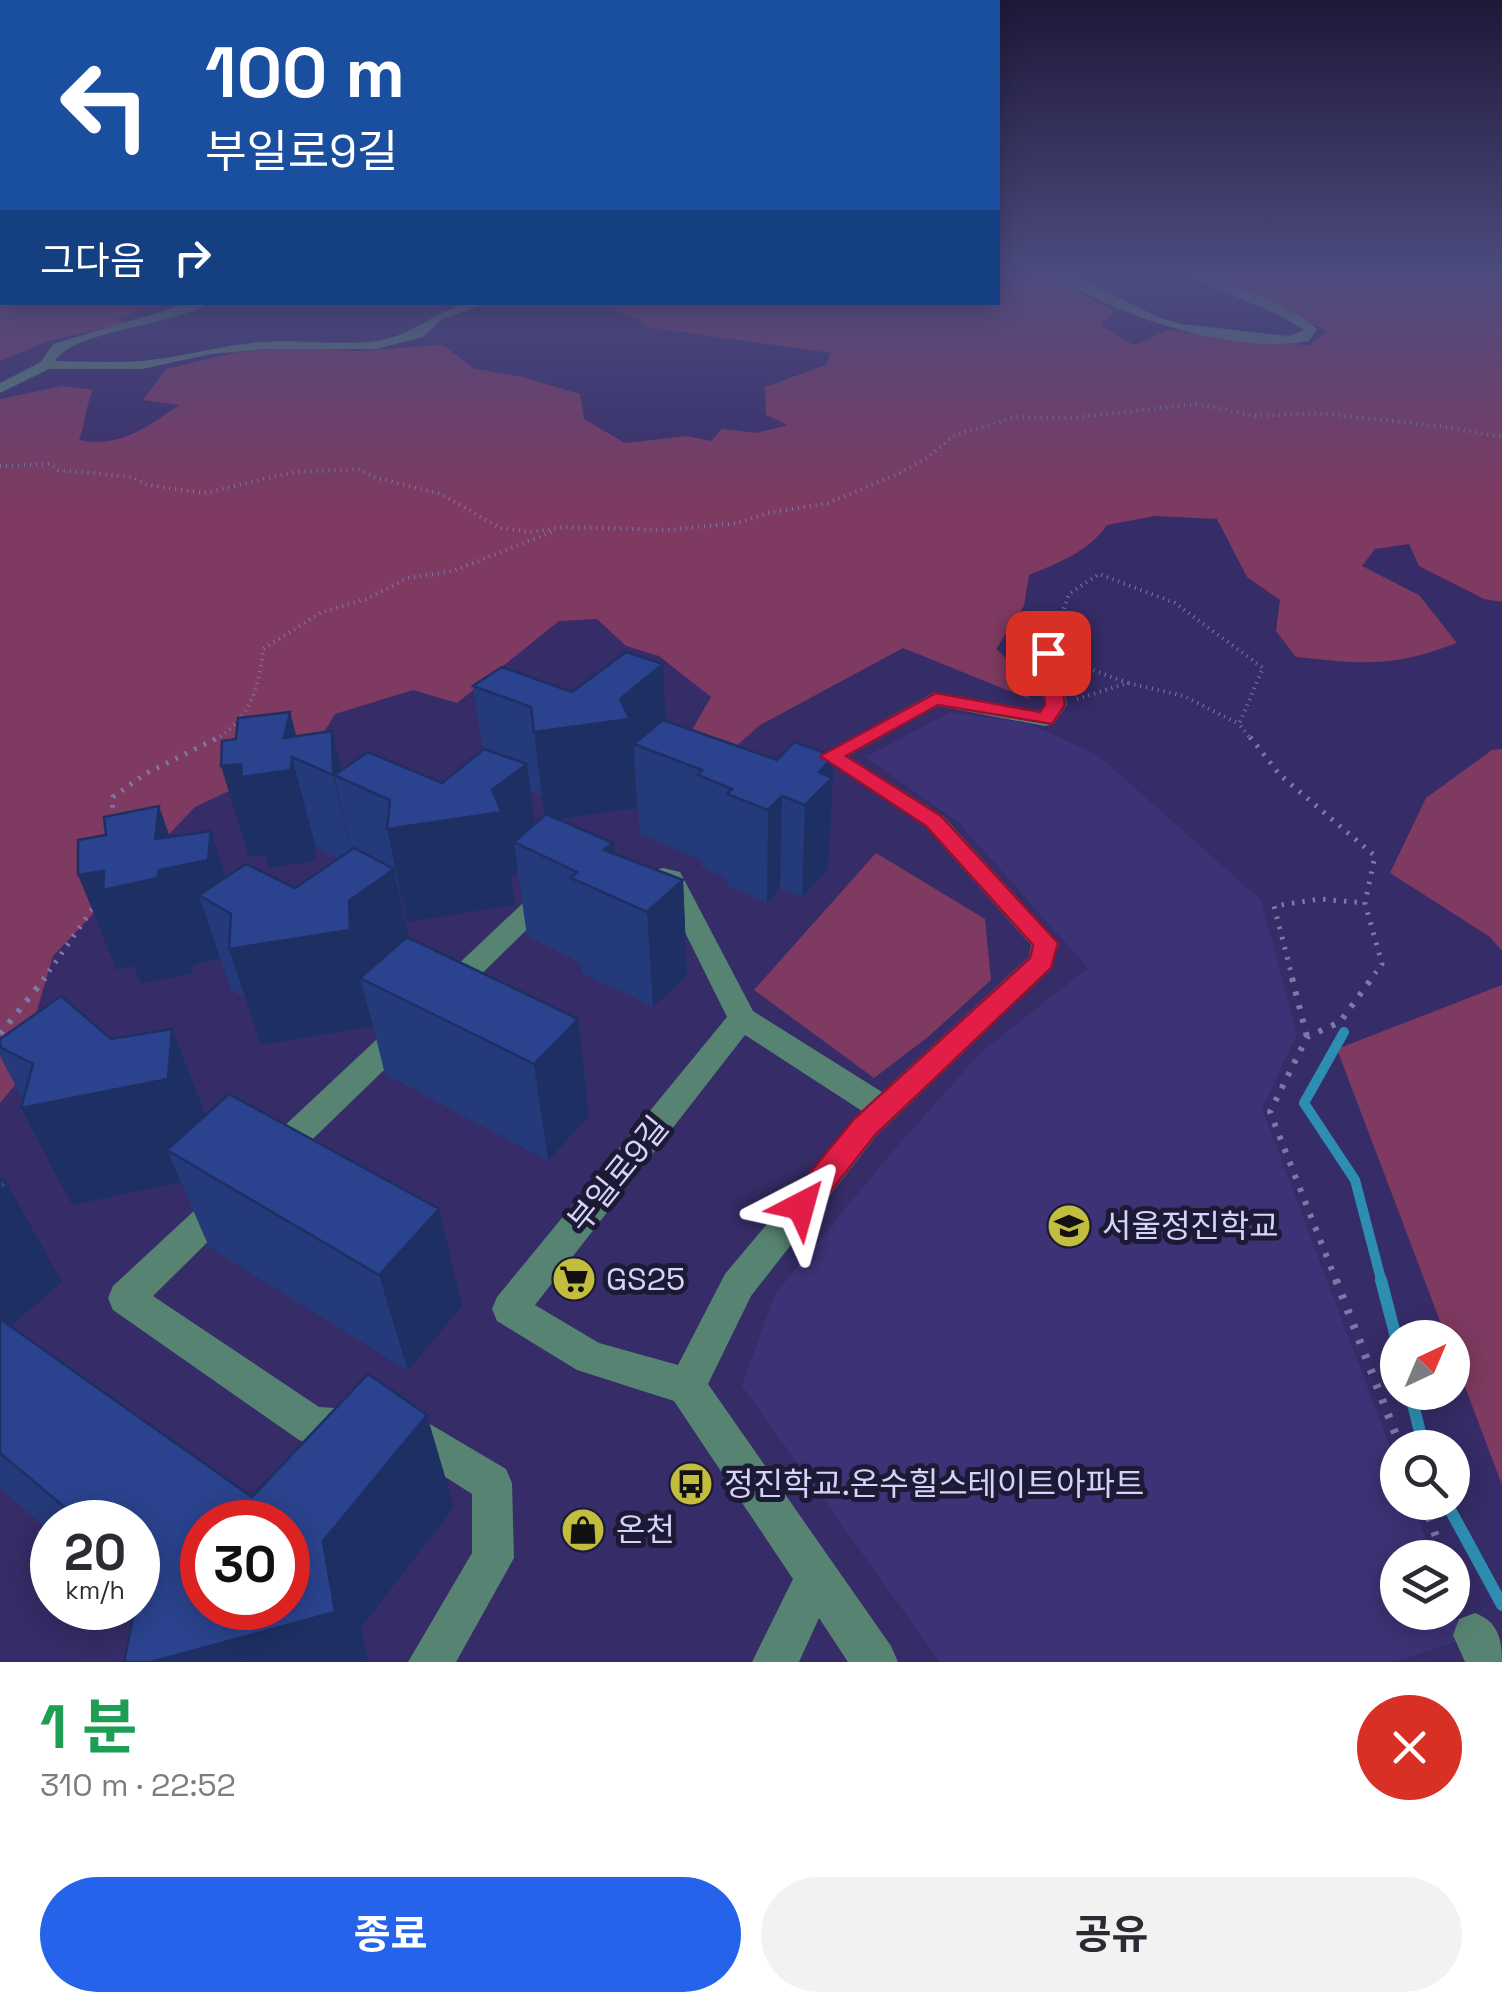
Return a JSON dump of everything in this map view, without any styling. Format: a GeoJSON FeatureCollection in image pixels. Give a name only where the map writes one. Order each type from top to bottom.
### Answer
{"type":"FeatureCollection","features":[{"type":"Feature","properties":{"kind":"street"},"geometry":{"type":"LineString","coordinates":[[46,365],[55,352]]}},
{"type":"Feature","properties":{"kind":"street"},"geometry":{"type":"LineString","coordinates":[[0,389],[46,365],[142,365],[215,352]]}},
{"type":"Feature","properties":{"kind":"street"},"geometry":{"type":"LineString","coordinates":[[876,1662],[687,1386],[738,1284],[865,1127],[1042,962],[1046,943],[934,821],[831,756],[936,698],[1044,719],[1056,705],[1048,653]]}},
{"type":"Feature","properties":{"kind":"street"},"geometry":{"type":"LineString","coordinates":[[624,864],[671,878],[742,1018],[884,1109]]}},
{"type":"Feature","properties":{"kind":"street"},"geometry":{"type":"LineString","coordinates":[[430,1662],[493,1558],[492,1483],[413,1430],[313,1426],[126,1298],[575,868]]}},
{"type":"Feature","properties":{"kind":"street","name":"부일로9길"},"geometry":{"type":"LineString","coordinates":[[687,1386],[590,1358],[510,1308],[742,1018]]}},
{"type":"Feature","properties":{"kind":"street"},"geometry":{"type":"LineString","coordinates":[[775,1662],[817,1576]]}},
{"type":"Feature","properties":{"kind":"path"},"geometry":{"type":"LineString","coordinates":[[0,466],[51,464],[58,470],[132,477],[147,485],[204,493],[294,472],[360,469],[372,477],[441,494],[500,528],[530,532],[566,526],[711,528],[768,512],[828,503],[898,474],[927,458],[955,435],[1016,417],[1068,418],[1196,404],[1257,416],[1314,413],[1440,426],[1502,437]]}},
{"type":"Feature","properties":{"kind":"path"},"geometry":{"type":"LineString","coordinates":[[112,830],[114,797],[144,774],[203,749],[242,722],[262,674],[263,649],[273,640],[322,612],[366,599],[408,578],[453,571],[566,526]]}},
{"type":"Feature","properties":{"kind":"path"},"geometry":{"type":"LineString","coordinates":[[1238,724],[1263,668],[1175,603],[1099,574],[1069,594],[1048,653],[1128,684],[1184,696],[1238,724],[1280,775],[1375,856],[1365,903],[1382,964],[1340,1022],[1307,1037],[1270,1112],[1394,1430]]}},
{"type":"Feature","properties":{"kind":"path"},"geometry":{"type":"LineString","coordinates":[[1056,705],[1128,684]]}},
{"type":"Feature","properties":{"kind":"path"},"geometry":{"type":"LineString","coordinates":[[1307,1037],[1274,906],[1320,899],[1365,903]]}},
{"type":"Feature","properties":{"kind":"path"},"geometry":{"type":"LineString","coordinates":[[0,1034],[60,959],[100,900]]}},
{"type":"Feature","properties":{"kind":"shaded area"},"geometry":{"type":"Polygon","coordinates":[[[0,352],[23,352],[0,361],[0,352]]]}},
{"type":"Feature","properties":{"kind":"shaded area"},"geometry":{"type":"Polygon","coordinates":[[[243,352],[452,352],[473,368],[580,394],[584,419],[625,443],[687,436],[711,441],[722,429],[756,433],[788,425],[766,415],[765,387],[826,365],[831,353],[821,352],[1502,352],[1502,602],[1484,599],[1419,566],[1409,544],[1375,549],[1362,566],[1419,595],[1457,643],[1413,657],[1377,662],[1296,657],[1276,631],[1280,600],[1247,577],[1217,519],[1155,516],[1107,525],[1082,550],[1029,575],[1024,606],[996,649],[1025,675],[1029,699],[903,648],[760,725],[733,749],[692,730],[711,697],[659,656],[626,646],[597,619],[559,621],[457,703],[413,690],[335,714],[312,752],[195,807],[53,956],[15,1085],[0,1103],[0,399],[62,386],[93,390],[79,440],[108,441],[132,434],[180,405],[143,400],[166,369],[243,352]]]}},
{"type":"Feature","properties":{"kind":"shaded area","name":"서울정진학교"},"geometry":{"type":"Polygon","coordinates":[[[951,712],[1027,723],[1098,755],[1261,900],[1297,1034],[1262,1109],[1384,1430],[1380,1430],[1380,1520],[1419,1520],[1426,1540],[1380,1540],[1380,1630],[1461,1630],[1464,1639],[1394,1662],[940,1662],[742,1386],[775,1294],[887,1158],[980,1053],[1088,968],[959,823],[865,757],[951,712]]]}},
{"type":"Feature","properties":{"kind":"shaded area"},"geometry":{"type":"Polygon","coordinates":[[[1502,749],[1502,951],[1490,937],[1390,873],[1426,798],[1492,750],[1502,749]]]}},
{"type":"Feature","properties":{"kind":"shaded area"},"geometry":{"type":"Polygon","coordinates":[[[876,853],[985,919],[991,980],[928,1037],[874,1078],[754,990],[876,853]]]}},
{"type":"Feature","properties":{"kind":"shaded area"},"geometry":{"type":"Polygon","coordinates":[[[1502,985],[1502,1485],[1470,1400],[1470,1320],[1440,1320],[1337,1049],[1502,985]]]}},
{"type":"Feature","properties":{"kind":"building"},"geometry":{"type":"Polygon","coordinates":[[[626,652],[663,664],[620,699],[630,719],[534,732],[531,707],[473,686],[502,667],[572,692],[626,652]]]}},
{"type":"Feature","properties":{"kind":"building"},"geometry":{"type":"Polygon","coordinates":[[[290,712],[284,738],[332,731],[333,775],[292,757],[291,770],[242,777],[241,764],[221,766],[222,741],[236,739],[238,718],[290,712]]]}},
{"type":"Feature","properties":{"kind":"building"},"geometry":{"type":"Polygon","coordinates":[[[663,720],[777,760],[794,742],[834,756],[819,772],[832,778],[805,805],[782,796],[768,810],[727,794],[732,789],[698,775],[702,770],[634,744],[663,720]]]}},
{"type":"Feature","properties":{"kind":"building"},"geometry":{"type":"Polygon","coordinates":[[[484,749],[527,764],[492,790],[502,812],[387,829],[390,800],[334,775],[368,752],[442,783],[484,749]]]}},
{"type":"Feature","properties":{"kind":"building"},"geometry":{"type":"Polygon","coordinates":[[[159,806],[155,839],[211,831],[208,860],[159,870],[158,878],[103,890],[104,871],[78,875],[78,840],[106,835],[104,817],[159,806]]]}},
{"type":"Feature","properties":{"kind":"building"},"geometry":{"type":"Polygon","coordinates":[[[546,814],[613,843],[604,850],[683,880],[647,912],[571,878],[577,872],[514,842],[546,814]]]}},
{"type":"Feature","properties":{"kind":"building"},"geometry":{"type":"Polygon","coordinates":[[[354,848],[394,869],[349,901],[350,930],[229,949],[231,914],[199,895],[246,864],[295,888],[354,848]]]}},
{"type":"Feature","properties":{"kind":"building"},"geometry":{"type":"Polygon","coordinates":[[[407,937],[578,1019],[534,1064],[360,978],[407,937]]]}},
{"type":"Feature","properties":{"kind":"building"},"geometry":{"type":"Polygon","coordinates":[[[61,996],[111,1039],[172,1029],[168,1079],[21,1108],[33,1064],[0,1047],[0,1039],[61,996]]]}},
{"type":"Feature","properties":{"kind":"building"},"geometry":{"type":"Polygon","coordinates":[[[229,1094],[439,1209],[379,1275],[167,1150],[229,1094]]]}},
{"type":"Feature","properties":{"kind":"building"},"geometry":{"type":"Polygon","coordinates":[[[0,1319],[252,1497],[368,1374],[427,1415],[323,1541],[335,1612],[310,1619],[310,1500],[180,1500],[180,1630],[269,1630],[151,1662],[124,1662],[131,1630],[160,1630],[160,1500],[56,1500],[0,1453],[0,1319]]]}},
{"type":"Feature","properties":{"kind":"waterway"},"geometry":{"type":"LineString","coordinates":[[1344,1032],[1304,1103],[1355,1180],[1382,1283]]}},
{"type":"Feature","properties":{"kind":"waterway"},"geometry":{"type":"LineString","coordinates":[[1381,1280],[1391,1320]]}},
{"type":"Feature","properties":{"kind":"waterway"},"geometry":{"type":"LineString","coordinates":[[1414,1410],[1420,1430]]}},
{"type":"Feature","properties":{"kind":"waterway"},"geometry":{"type":"LineString","coordinates":[[1456,1520],[1502,1605]]}},
{"type":"Feature","properties":{"kind":"place","name":"서울정진학교"},"geometry":{"type":"Point","coordinates":[1069,1226]}},
{"type":"Feature","properties":{"kind":"place","name":"GS25"},"geometry":{"type":"Point","coordinates":[574,1279]}},
{"type":"Feature","properties":{"kind":"place","name":"정진학교.온수힐스테이트아파트"},"geometry":{"type":"Point","coordinates":[691,1484]}},
{"type":"Feature","properties":{"kind":"place","name":"온천"},"geometry":{"type":"Point","coordinates":[583,1530]}},
{"type":"Feature","properties":{"kind":"route"},"geometry":{"type":"LineString","coordinates":[[801,1206],[865,1127],[1042,962],[1046,943],[934,821],[831,756],[936,698],[1044,719],[1056,705],[1048,653]]}}]}
